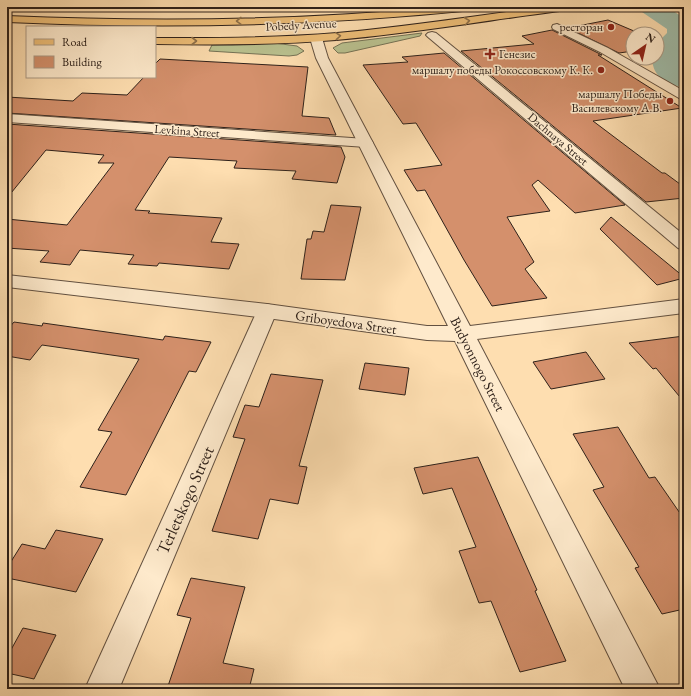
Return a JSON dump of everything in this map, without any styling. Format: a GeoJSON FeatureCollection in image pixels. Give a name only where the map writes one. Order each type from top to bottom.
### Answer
{"type":"FeatureCollection","features":[{"type":"Feature","properties":{"kind":"main road","name":"Pobedy Avenue"},"geometry":{"type":"LineString","coordinates":[[7,19],[186,22],[313,19],[473,7]]}},
{"type":"Feature","properties":{"kind":"main road","name":"Pobedy Avenue"},"geometry":{"type":"LineString","coordinates":[[156,41],[316,38],[391,31],[567,7]]}},
{"type":"Feature","properties":{"kind":"main road"},"geometry":{"type":"LineString","coordinates":[[7,22],[29,20]]}},
{"type":"Feature","properties":{"kind":"street"},"geometry":{"type":"LineString","coordinates":[[557,28],[604,50],[684,97]]}},
{"type":"Feature","properties":{"kind":"street","name":"Dachnaya Street"},"geometry":{"type":"LineString","coordinates":[[432,34],[684,244]]}},
{"type":"Feature","properties":{"kind":"street","name":"Budyonnogo Street"},"geometry":{"type":"LineString","coordinates":[[316,38],[322,58],[643,689]]}},
{"type":"Feature","properties":{"kind":"street","name":"Levkina Street"},"geometry":{"type":"LineString","coordinates":[[7,118],[366,143]]}},
{"type":"Feature","properties":{"kind":"street","name":"Griboyedova Street"},"geometry":{"type":"LineString","coordinates":[[7,282],[427,332],[463,334],[684,306]]}},
{"type":"Feature","properties":{"kind":"street","name":"Terletskogo Street"},"geometry":{"type":"LineString","coordinates":[[102,689],[267,312]]}},
{"type":"Feature","properties":{"kind":"green space"},"geometry":{"type":"Polygon","coordinates":[[[422,33],[420,36],[345,53],[338,53],[333,48],[342,43],[422,33]]]}},
{"type":"Feature","properties":{"kind":"green space"},"geometry":{"type":"Polygon","coordinates":[[[274,43],[297,46],[304,51],[297,55],[289,56],[209,51],[212,45],[274,43]]]}},
{"type":"Feature","properties":{"kind":"water"},"geometry":{"type":"Polygon","coordinates":[[[638,7],[660,7],[684,20],[684,46],[677,54],[684,75],[663,75],[656,66],[665,66],[665,38],[669,34],[667,23],[638,7]]]}},
{"type":"Feature","properties":{"kind":"building"},"geometry":{"type":"Polygon","coordinates":[[[608,20],[625,27],[625,52],[619,53],[568,28],[608,20]]]}},
{"type":"Feature","properties":{"kind":"building"},"geometry":{"type":"Polygon","coordinates":[[[552,30],[602,55],[598,55],[682,108],[593,121],[662,173],[665,173],[684,187],[684,198],[646,202],[461,51],[534,44],[522,36],[552,30]]]}},
{"type":"Feature","properties":{"kind":"building"},"geometry":{"type":"Polygon","coordinates":[[[444,53],[625,205],[575,213],[538,180],[532,185],[550,211],[507,217],[534,262],[525,269],[547,298],[492,306],[464,260],[425,190],[417,191],[404,170],[442,165],[416,123],[403,124],[363,65],[408,62],[402,57],[444,53]]]}},
{"type":"Feature","properties":{"kind":"building"},"geometry":{"type":"Polygon","coordinates":[[[160,59],[308,67],[302,116],[329,118],[336,135],[7,113],[7,97],[73,101],[82,93],[127,95],[143,78],[156,78],[156,63],[160,59]]]}},
{"type":"Feature","properties":{"kind":"building"},"geometry":{"type":"Polygon","coordinates":[[[7,124],[341,147],[345,157],[337,183],[292,179],[296,171],[234,168],[237,161],[169,157],[135,210],[150,211],[148,213],[222,218],[211,242],[239,244],[229,269],[159,263],[157,266],[128,264],[134,255],[80,250],[70,265],[40,262],[49,251],[7,248],[7,219],[67,225],[114,163],[98,163],[104,155],[46,150],[7,198],[7,124]]]}},
{"type":"Feature","properties":{"kind":"building"},"geometry":{"type":"Polygon","coordinates":[[[331,205],[361,207],[345,280],[301,279],[307,239],[311,239],[313,231],[324,232],[331,205]]]}},
{"type":"Feature","properties":{"kind":"building"},"geometry":{"type":"Polygon","coordinates":[[[611,217],[684,278],[657,285],[600,229],[611,217]]]}},
{"type":"Feature","properties":{"kind":"building"},"geometry":{"type":"Polygon","coordinates":[[[14,322],[42,326],[43,323],[163,340],[165,336],[211,342],[196,372],[189,371],[126,495],[80,487],[112,432],[98,430],[139,359],[42,345],[30,360],[7,356],[7,330],[14,322]]]}},
{"type":"Feature","properties":{"kind":"building"},"geometry":{"type":"Polygon","coordinates":[[[684,336],[684,402],[656,368],[653,369],[629,343],[684,336]]]}},
{"type":"Feature","properties":{"kind":"building"},"geometry":{"type":"Polygon","coordinates":[[[586,352],[605,379],[551,389],[533,362],[586,352]]]}},
{"type":"Feature","properties":{"kind":"building"},"geometry":{"type":"Polygon","coordinates":[[[365,363],[409,368],[405,395],[359,389],[365,363]]]}},
{"type":"Feature","properties":{"kind":"building"},"geometry":{"type":"Polygon","coordinates":[[[271,374],[323,380],[299,466],[307,467],[298,504],[270,499],[258,539],[212,531],[245,439],[233,437],[245,405],[259,407],[271,374]]]}},
{"type":"Feature","properties":{"kind":"building"},"geometry":{"type":"Polygon","coordinates":[[[618,427],[649,478],[655,477],[684,519],[684,609],[662,614],[635,568],[639,567],[593,490],[604,487],[573,434],[618,427]]]}},
{"type":"Feature","properties":{"kind":"building"},"geometry":{"type":"Polygon","coordinates":[[[478,457],[537,590],[535,591],[566,661],[520,672],[491,601],[479,603],[459,551],[476,547],[452,488],[423,494],[414,468],[478,457]]]}},
{"type":"Feature","properties":{"kind":"building"},"geometry":{"type":"Polygon","coordinates":[[[56,530],[103,539],[76,592],[7,578],[7,568],[22,544],[45,549],[56,530]]]}},
{"type":"Feature","properties":{"kind":"building"},"geometry":{"type":"Polygon","coordinates":[[[191,578],[245,587],[223,663],[254,669],[249,689],[167,689],[191,618],[177,615],[191,578]]]}},
{"type":"Feature","properties":{"kind":"building"},"geometry":{"type":"Polygon","coordinates":[[[23,628],[56,635],[34,679],[7,673],[7,657],[23,628]]]}},
{"type":"Feature","properties":{"kind":"waterway"},"geometry":{"type":"LineString","coordinates":[[650,7],[680,26],[680,35],[665,51],[667,69],[684,79]]}},
{"type":"Feature","properties":{"kind":"place","name":"ресторан"},"geometry":{"type":"Point","coordinates":[611,27]}},
{"type":"Feature","properties":{"kind":"place","name":"Генезис"},"geometry":{"type":"Point","coordinates":[490,54]}},
{"type":"Feature","properties":{"kind":"place","name":"маршалу победы Рокоссовскому К. К."},"geometry":{"type":"Point","coordinates":[601,70]}},
{"type":"Feature","properties":{"kind":"place","name":"маршалу Победы Василевскому А.В."},"geometry":{"type":"Point","coordinates":[670,101]}}]}
